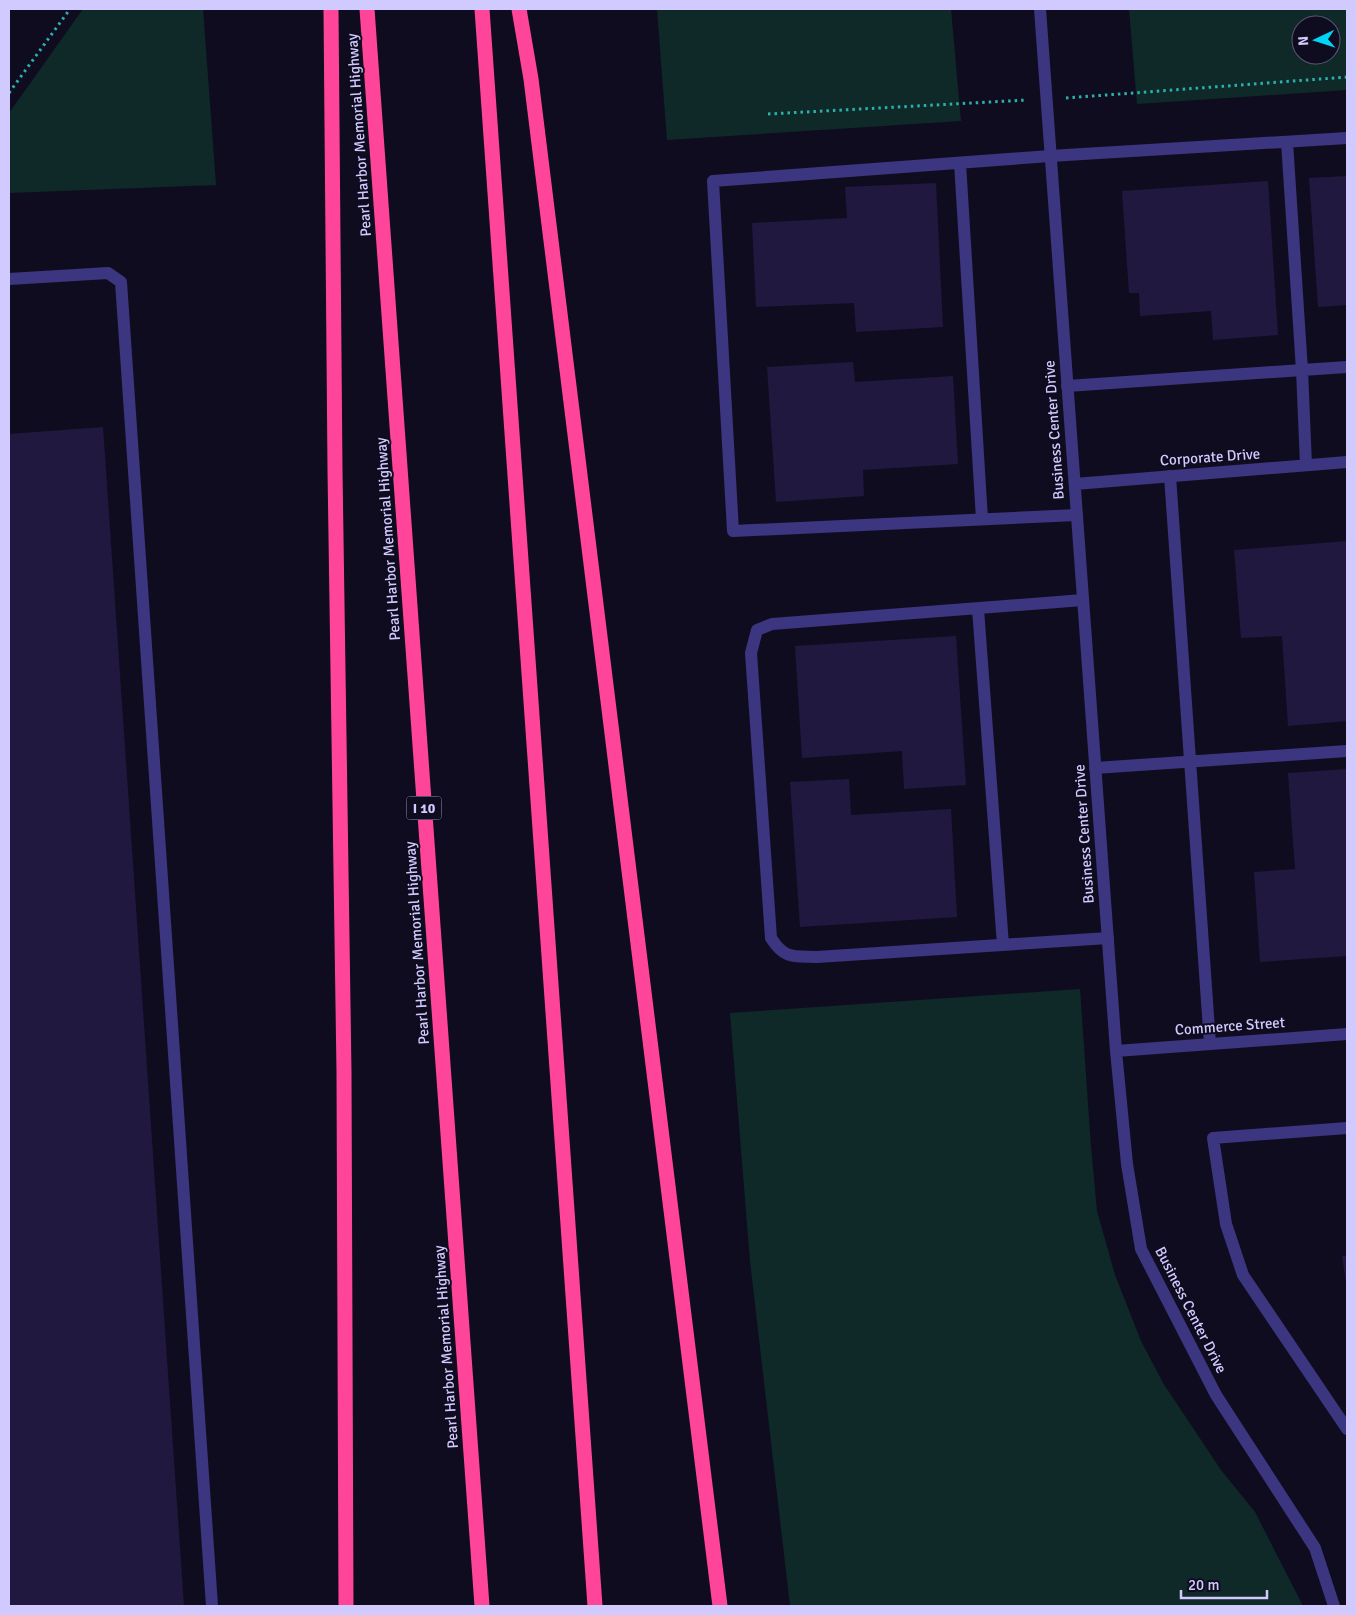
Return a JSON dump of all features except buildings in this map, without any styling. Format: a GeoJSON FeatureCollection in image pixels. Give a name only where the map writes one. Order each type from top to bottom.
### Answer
{"type":"FeatureCollection","features":[{"type":"Feature","properties":{"kind":"highway"},"geometry":{"type":"LineString","coordinates":[[331,9],[335,470],[344,1082],[346,1606]]}},
{"type":"Feature","properties":{"kind":"highway","name":"Pearl Harbor Memorial Highway"},"geometry":{"type":"LineString","coordinates":[[367,9],[482,1606]]}},
{"type":"Feature","properties":{"kind":"highway"},"geometry":{"type":"LineString","coordinates":[[482,9],[595,1606]]}},
{"type":"Feature","properties":{"kind":"highway"},"geometry":{"type":"LineString","coordinates":[[519,9],[533,99],[720,1606]]}},
{"type":"Feature","properties":{"kind":"street","name":"Business Center Drive"},"geometry":{"type":"LineString","coordinates":[[1040,9],[1116,1051],[1127,1164],[1141,1249],[1216,1395],[1315,1548],[1334,1606]]}},
{"type":"Feature","properties":{"kind":"street"},"geometry":{"type":"LineString","coordinates":[[1077,515],[733,530],[713,181],[1050,156],[1347,138]]}},
{"type":"Feature","properties":{"kind":"street"},"geometry":{"type":"LineString","coordinates":[[1287,142],[1302,370],[1306,465]]}},
{"type":"Feature","properties":{"kind":"street"},"geometry":{"type":"LineString","coordinates":[[960,163],[982,519]]}},
{"type":"Feature","properties":{"kind":"street"},"geometry":{"type":"LineString","coordinates":[[9,279],[108,273],[121,282],[212,1606]]}},
{"type":"Feature","properties":{"kind":"street"},"geometry":{"type":"LineString","coordinates":[[1068,386],[1347,367]]}},
{"type":"Feature","properties":{"kind":"street","name":"Corporate Drive"},"geometry":{"type":"LineString","coordinates":[[1075,484],[1347,462]]}},
{"type":"Feature","properties":{"kind":"street"},"geometry":{"type":"LineString","coordinates":[[1170,476],[1210,1044]]}},
{"type":"Feature","properties":{"kind":"street"},"geometry":{"type":"LineString","coordinates":[[1084,600],[772,624],[757,630],[751,653],[771,938],[779,951],[788,955],[817,957],[1108,938]]}},
{"type":"Feature","properties":{"kind":"street"},"geometry":{"type":"LineString","coordinates":[[978,609],[1003,944]]}},
{"type":"Feature","properties":{"kind":"street"},"geometry":{"type":"LineString","coordinates":[[1095,768],[1347,751]]}},
{"type":"Feature","properties":{"kind":"street","name":"Commerce Street"},"geometry":{"type":"LineString","coordinates":[[1116,1051],[1347,1034]]}},
{"type":"Feature","properties":{"kind":"street"},"geometry":{"type":"LineString","coordinates":[[1347,1128],[1213,1138],[1226,1224],[1243,1275],[1347,1429]]}},
{"type":"Feature","properties":{"kind":"path"},"geometry":{"type":"LineString","coordinates":[[9,93],[70,9]]}},
{"type":"Feature","properties":{"kind":"path"},"geometry":{"type":"LineString","coordinates":[[768,114],[1046,99],[1347,77]]}},
{"type":"Feature","properties":{"kind":"green space"},"geometry":{"type":"Polygon","coordinates":[[[83,9],[203,9],[216,185],[9,193],[9,113],[83,9]]]}},
{"type":"Feature","properties":{"kind":"green space"},"geometry":{"type":"Polygon","coordinates":[[[657,9],[951,9],[961,121],[667,140],[657,9]]]}},
{"type":"Feature","properties":{"kind":"green space"},"geometry":{"type":"Polygon","coordinates":[[[1129,9],[1347,9],[1347,90],[1137,104],[1129,9]]]}},
{"type":"Feature","properties":{"kind":"green space"},"geometry":{"type":"Polygon","coordinates":[[[1080,989],[1097,1211],[1115,1275],[1141,1341],[1163,1383],[1221,1470],[1255,1512],[1303,1606],[790,1606],[750,1261],[730,1013],[1080,989]]]}}]}
